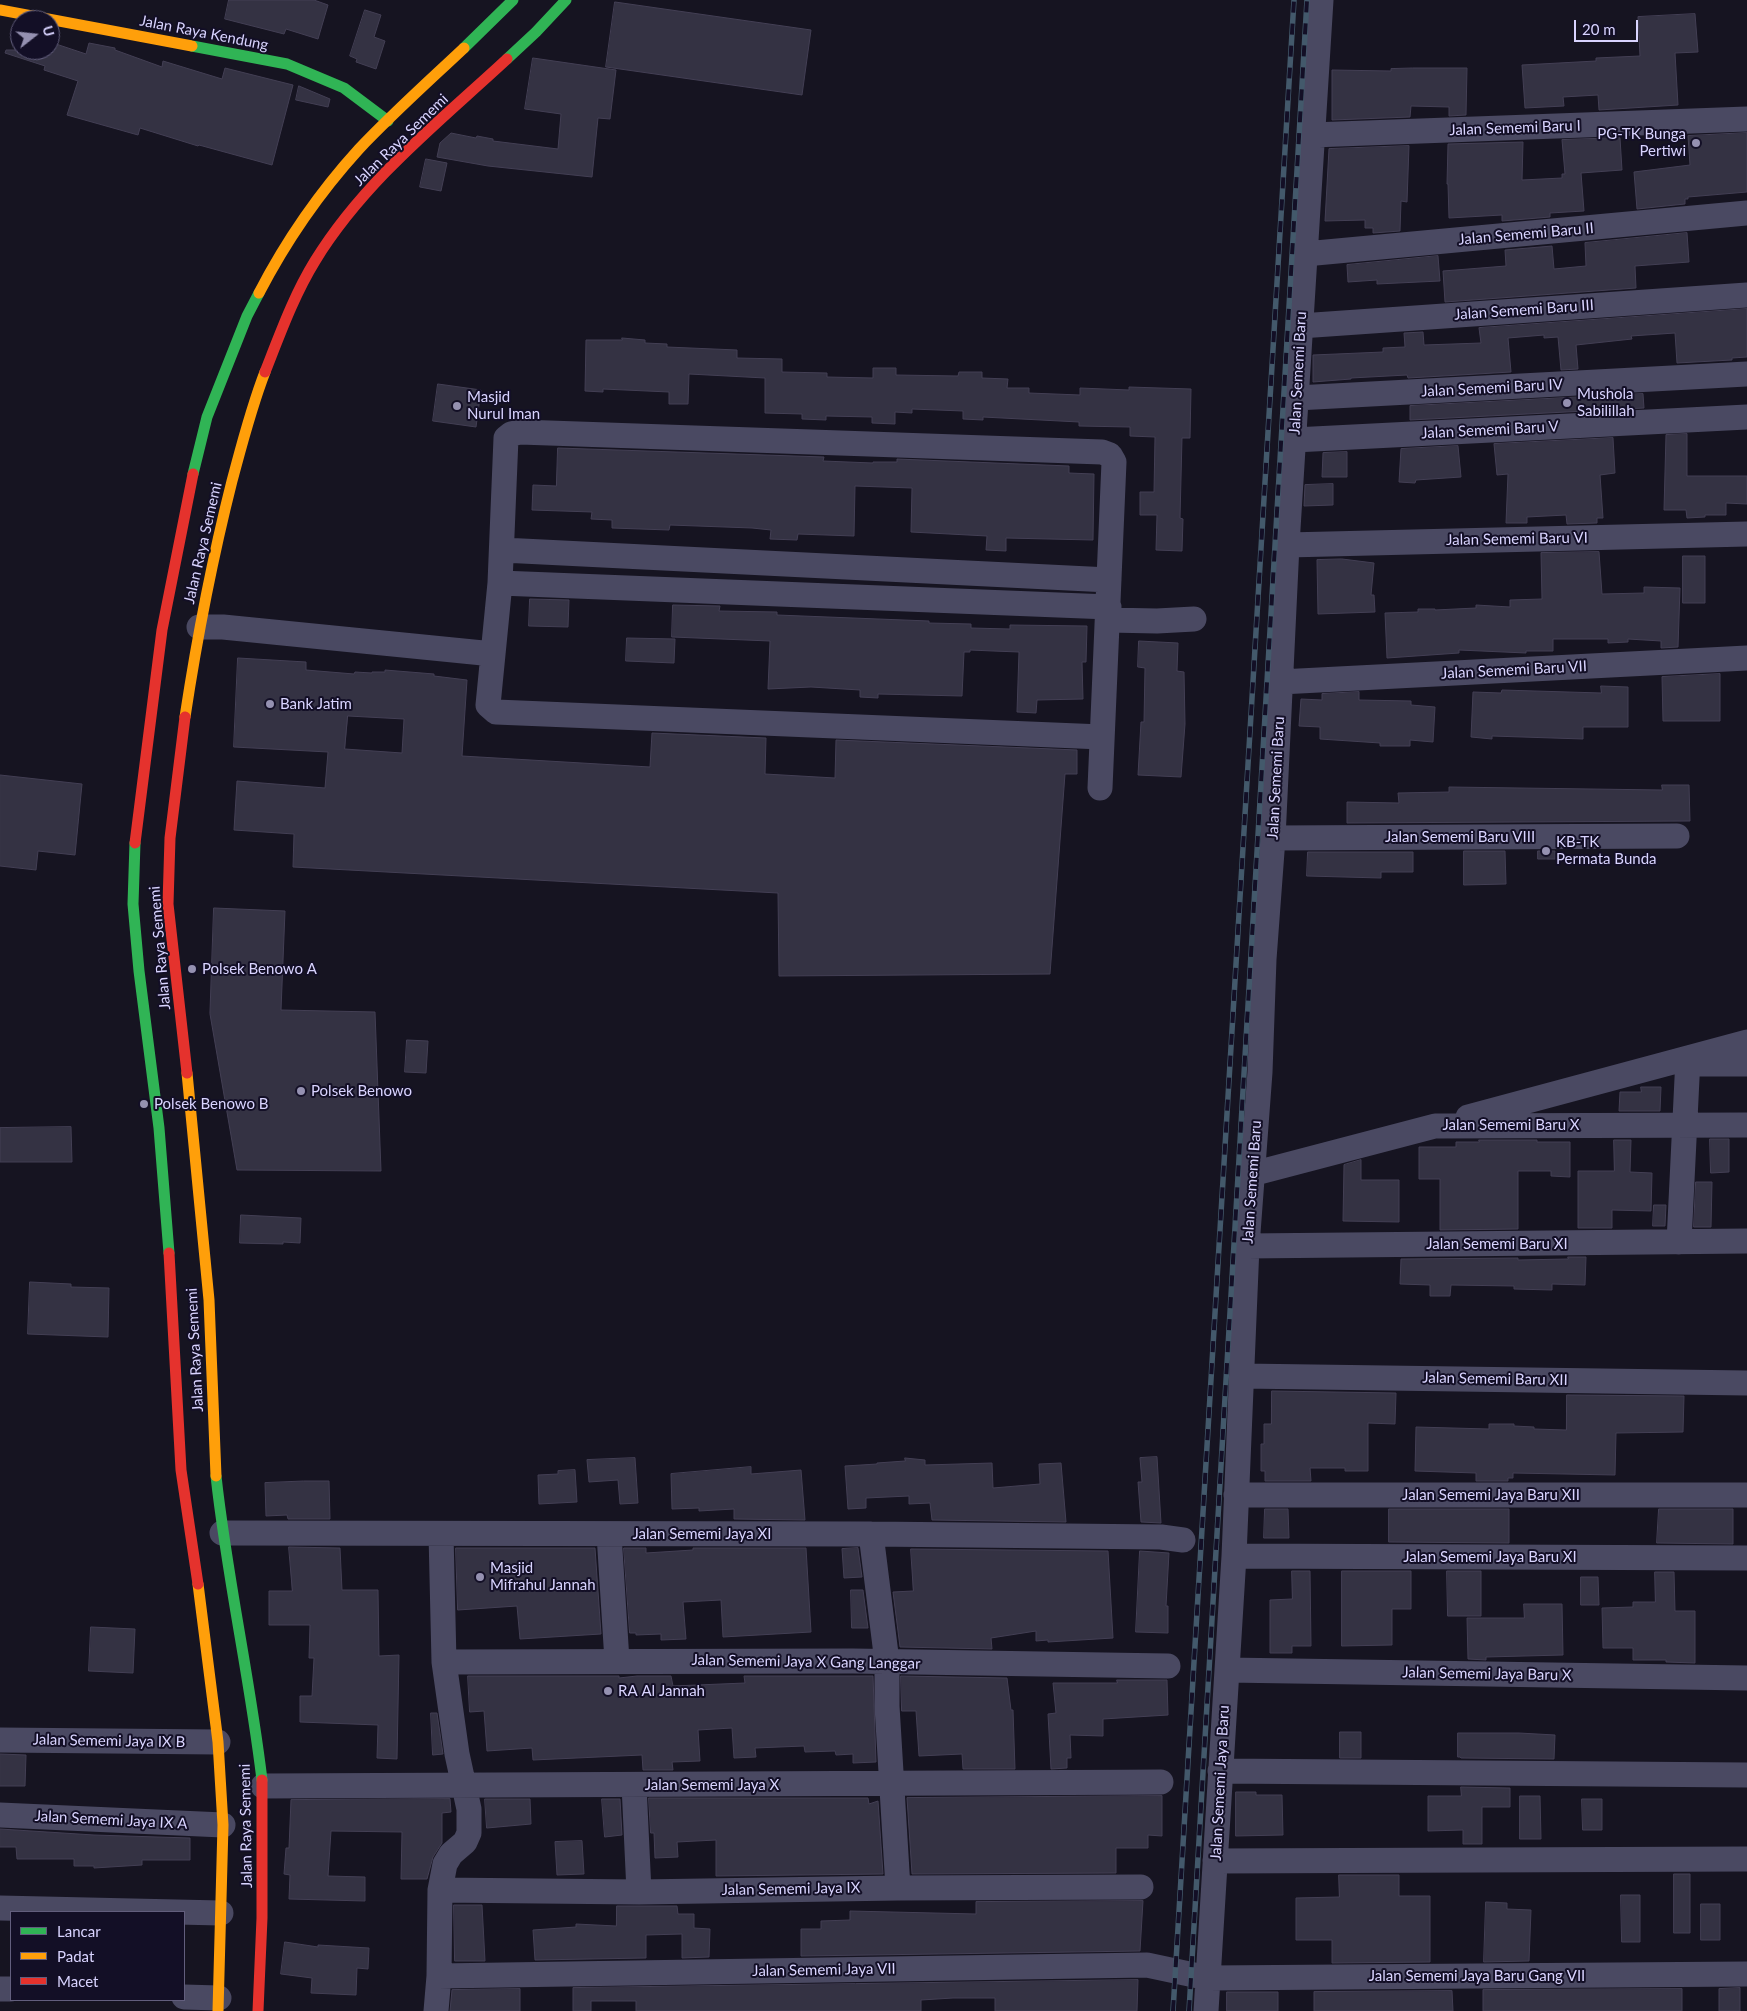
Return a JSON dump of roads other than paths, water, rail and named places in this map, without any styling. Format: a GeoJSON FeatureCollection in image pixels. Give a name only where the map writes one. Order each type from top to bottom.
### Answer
{"type":"FeatureCollection","features":[{"type":"Feature","properties":{"kind":"main road","name":"Jalan Raya Sememi"},"geometry":{"type":"LineString","coordinates":[[219,2004],[223,1825],[218,1742],[192,1539],[181,1470],[173,1306],[159,1128],[139,971],[133,904],[135,834],[150,754],[162,630],[194,467],[207,417],[247,316],[278,256],[302,219],[360,149],[513,0]]}},
{"type":"Feature","properties":{"kind":"main road","name":"Jalan Raya Sememi"},"geometry":{"type":"LineString","coordinates":[[258,2011],[262,1918],[263,1786],[258,1743],[222,1533],[215,1467],[209,1300],[193,1128],[168,904],[175,757],[216,545],[252,405],[288,316],[315,261],[347,216],[382,175],[536,32],[566,0]]}},
{"type":"Feature","properties":{"kind":"main road","name":"Jalan Raya Kendung"},"geometry":{"type":"LineString","coordinates":[[0,10],[287,64],[344,88],[388,121]]}},
{"type":"Feature","properties":{"kind":"street","name":"Jalan Sememi Baru"},"geometry":{"type":"LineString","coordinates":[[1234,1556],[1247,1246],[1260,1072],[1264,959],[1273,838],[1287,545],[1321,0]]}},
{"type":"Feature","properties":{"kind":"street","name":"Jalan Sememi Baru I"},"geometry":{"type":"LineString","coordinates":[[1312,135],[1747,119]]}},
{"type":"Feature","properties":{"kind":"street","name":"Jalan Sememi Baru II"},"geometry":{"type":"LineString","coordinates":[[1305,254],[1747,213]]}},
{"type":"Feature","properties":{"kind":"street","name":"Jalan Sememi Baru III"},"geometry":{"type":"LineString","coordinates":[[1300,326],[1747,294]]}},
{"type":"Feature","properties":{"kind":"street","name":"Jalan Sememi Baru IV"},"geometry":{"type":"LineString","coordinates":[[1296,398],[1747,374]]}},
{"type":"Feature","properties":{"kind":"street","name":"Jalan Sememi Baru V"},"geometry":{"type":"LineString","coordinates":[[1294,440],[1747,418]]}},
{"type":"Feature","properties":{"kind":"street"},"geometry":{"type":"LineString","coordinates":[[1100,788],[1114,462],[1110,455],[1102,452],[515,433],[506,438],[500,583],[488,705],[496,712],[1102,737]]}},
{"type":"Feature","properties":{"kind":"street","name":"Jalan Sememi Baru VI"},"geometry":{"type":"LineString","coordinates":[[1287,545],[1747,534]]}},
{"type":"Feature","properties":{"kind":"street"},"geometry":{"type":"LineString","coordinates":[[502,550],[1109,580]]}},
{"type":"Feature","properties":{"kind":"street"},"geometry":{"type":"LineString","coordinates":[[786,564],[788,594]]}},
{"type":"Feature","properties":{"kind":"street"},"geometry":{"type":"LineString","coordinates":[[500,583],[788,594],[1108,614],[1158,621],[1194,619]]}},
{"type":"Feature","properties":{"kind":"street"},"geometry":{"type":"LineString","coordinates":[[199,627],[223,627],[493,654]]}},
{"type":"Feature","properties":{"kind":"street","name":"Jalan Sememi Baru VII"},"geometry":{"type":"LineString","coordinates":[[1280,682],[1747,658]]}},
{"type":"Feature","properties":{"kind":"street","name":"Jalan Sememi Baru VIII"},"geometry":{"type":"LineString","coordinates":[[1273,838],[1677,836]]}},
{"type":"Feature","properties":{"kind":"street"},"geometry":{"type":"LineString","coordinates":[[1435,1126],[1688,1061],[1747,1042]]}},
{"type":"Feature","properties":{"kind":"street"},"geometry":{"type":"LineString","coordinates":[[1688,1061],[1747,1064]]}},
{"type":"Feature","properties":{"kind":"street"},"geometry":{"type":"LineString","coordinates":[[1679,1242],[1688,1061]]}},
{"type":"Feature","properties":{"kind":"street","name":"Jalan Sememi Baru X"},"geometry":{"type":"LineString","coordinates":[[1252,1174],[1435,1126],[1747,1124]]}},
{"type":"Feature","properties":{"kind":"street","name":"Jalan Sememi Baru XI"},"geometry":{"type":"LineString","coordinates":[[1247,1246],[1747,1241]]}},
{"type":"Feature","properties":{"kind":"street","name":"Jalan Sememi Baru XII"},"geometry":{"type":"LineString","coordinates":[[1242,1376],[1747,1383]]}},
{"type":"Feature","properties":{"kind":"street","name":"Jalan Sememi Jaya Baru XII"},"geometry":{"type":"LineString","coordinates":[[1236,1494],[1747,1495]]}},
{"type":"Feature","properties":{"kind":"street","name":"Jalan Sememi Jaya XI"},"geometry":{"type":"LineString","coordinates":[[222,1533],[871,1534],[1161,1537],[1183,1540]]}},
{"type":"Feature","properties":{"kind":"street"},"geometry":{"type":"LineString","coordinates":[[436,2011],[439,1976],[440,1890],[445,1864],[451,1854],[465,1842],[469,1833],[469,1809],[463,1784],[444,1662],[441,1534]]}},
{"type":"Feature","properties":{"kind":"street"},"geometry":{"type":"LineString","coordinates":[[610,1534],[617,1661]]}},
{"type":"Feature","properties":{"kind":"street"},"geometry":{"type":"LineString","coordinates":[[871,1534],[887,1662],[887,1706],[898,1888]]}},
{"type":"Feature","properties":{"kind":"street","name":"Jalan Sememi Jaya Baru XI"},"geometry":{"type":"LineString","coordinates":[[1234,1556],[1747,1558]]}},
{"type":"Feature","properties":{"kind":"street","name":"Jalan Sememi Jaya Baru"},"geometry":{"type":"LineString","coordinates":[[1206,2011],[1234,1556]]}},
{"type":"Feature","properties":{"kind":"street","name":"Jalan Sememi Jaya X Gang Langgar"},"geometry":{"type":"LineString","coordinates":[[444,1662],[853,1661],[1168,1666]]}},
{"type":"Feature","properties":{"kind":"street","name":"Jalan Sememi Jaya Baru X"},"geometry":{"type":"LineString","coordinates":[[1227,1670],[1747,1678]]}},
{"type":"Feature","properties":{"kind":"street","name":"Jalan Sememi Jaya IX B"},"geometry":{"type":"LineString","coordinates":[[0,1740],[218,1742]]}},
{"type":"Feature","properties":{"kind":"street"},"geometry":{"type":"LineString","coordinates":[[1220,1771],[1747,1775]]}},
{"type":"Feature","properties":{"kind":"street","name":"Jalan Sememi Jaya X"},"geometry":{"type":"LineString","coordinates":[[263,1786],[463,1784],[892,1785],[1161,1782]]}},
{"type":"Feature","properties":{"kind":"street"},"geometry":{"type":"LineString","coordinates":[[634,1785],[639,1892]]}},
{"type":"Feature","properties":{"kind":"street","name":"Jalan Sememi Jaya IX A"},"geometry":{"type":"LineString","coordinates":[[0,1815],[223,1825]]}},
{"type":"Feature","properties":{"kind":"street"},"geometry":{"type":"LineString","coordinates":[[1215,1861],[1747,1859]]}},
{"type":"Feature","properties":{"kind":"street","name":"Jalan Sememi Jaya IX"},"geometry":{"type":"LineString","coordinates":[[440,1890],[639,1892],[1141,1887]]}},
{"type":"Feature","properties":{"kind":"street"},"geometry":{"type":"LineString","coordinates":[[0,1908],[133,1911]]}},
{"type":"Feature","properties":{"kind":"street"},"geometry":{"type":"LineString","coordinates":[[185,1912],[221,1913]]}},
{"type":"Feature","properties":{"kind":"street","name":"Jalan Sememi Jaya VII"},"geometry":{"type":"LineString","coordinates":[[439,1976],[1148,1965],[1208,1978]]}},
{"type":"Feature","properties":{"kind":"street","name":"Jalan Sememi Jaya Baru Gang VII"},"geometry":{"type":"LineString","coordinates":[[1208,1978],[1747,1974]]}},
{"type":"Feature","properties":{"kind":"street"},"geometry":{"type":"LineString","coordinates":[[185,1997],[219,2004]]}},
{"type":"Feature","properties":{"kind":"railway"},"geometry":{"type":"LineString","coordinates":[[1173,2011],[1294,0]]}},
{"type":"Feature","properties":{"kind":"railway"},"geometry":{"type":"LineString","coordinates":[[1189,2011],[1307,0]]}},
{"type":"Feature","properties":{"kind":"place","name":"PG-TK Bunga Pertiwi"},"geometry":{"type":"Point","coordinates":[1696,143]}},
{"type":"Feature","properties":{"kind":"place","name":"Mushola Sabilillah"},"geometry":{"type":"Point","coordinates":[1567,403]}},
{"type":"Feature","properties":{"kind":"place","name":"Masjid Nurul Iman"},"geometry":{"type":"Point","coordinates":[457,406]}},
{"type":"Feature","properties":{"kind":"place","name":"Bank Jatim"},"geometry":{"type":"Point","coordinates":[270,704]}},
{"type":"Feature","properties":{"kind":"place","name":"KB-TK Permata Bunda"},"geometry":{"type":"Point","coordinates":[1546,851]}},
{"type":"Feature","properties":{"kind":"place","name":"Polsek Benowo A"},"geometry":{"type":"Point","coordinates":[192,969]}},
{"type":"Feature","properties":{"kind":"place","name":"Polsek Benowo"},"geometry":{"type":"Point","coordinates":[301,1091]}},
{"type":"Feature","properties":{"kind":"place","name":"Polsek Benowo B"},"geometry":{"type":"Point","coordinates":[144,1104]}},
{"type":"Feature","properties":{"kind":"place","name":"Masjid Mifrahul Jannah"},"geometry":{"type":"Point","coordinates":[480,1577]}},
{"type":"Feature","properties":{"kind":"place","name":"RA Al Jannah"},"geometry":{"type":"Point","coordinates":[608,1691]}}]}
